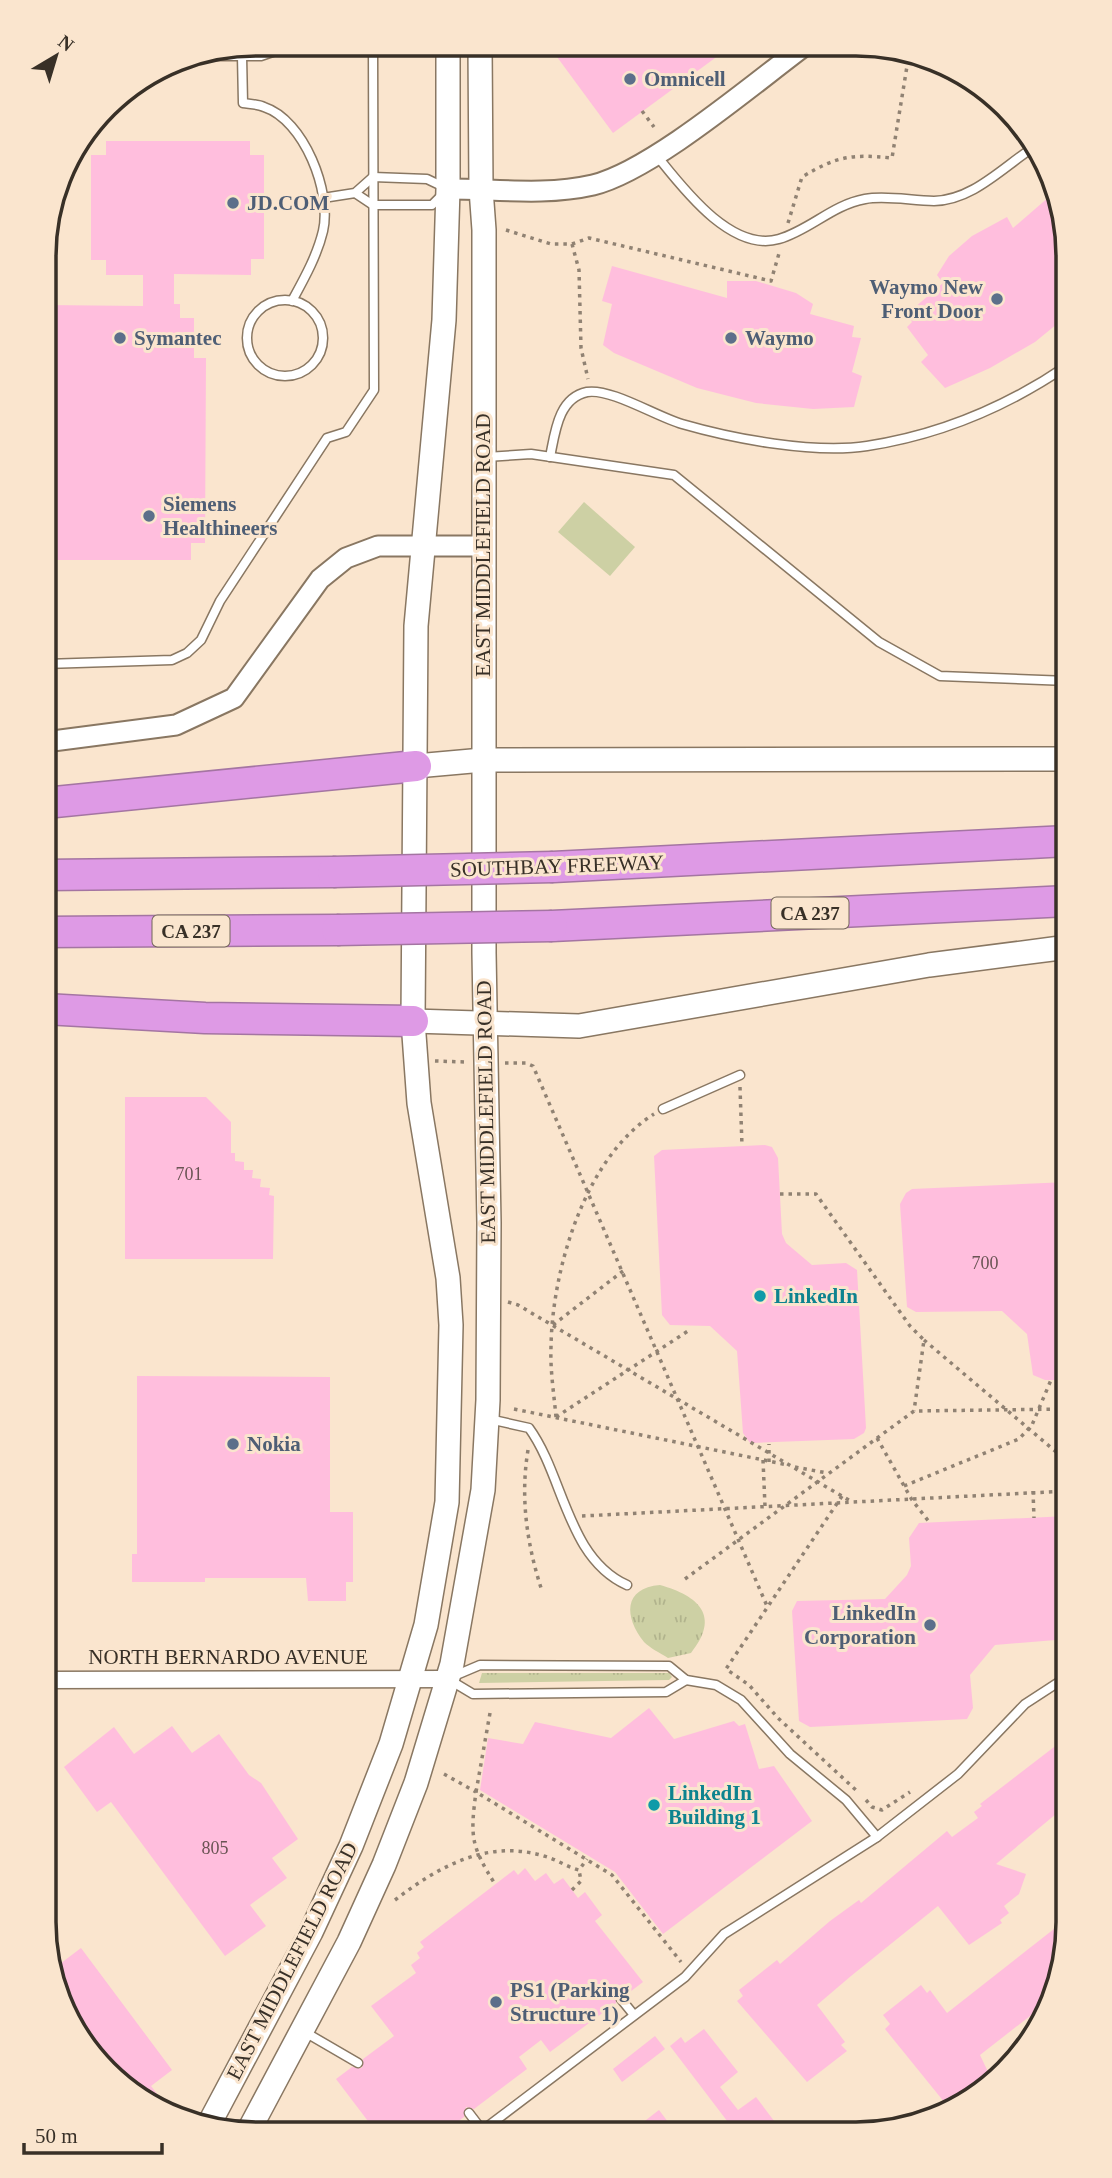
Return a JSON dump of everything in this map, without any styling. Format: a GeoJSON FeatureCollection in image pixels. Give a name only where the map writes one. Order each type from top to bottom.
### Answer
{"type":"FeatureCollection","features":[{"type":"Feature","properties":{"kind":"highway"},"geometry":{"type":"LineString","coordinates":[[56,802],[416,766]]}},
{"type":"Feature","properties":{"kind":"highway","name":"SOUTHBAY FREEWAY"},"geometry":{"type":"LineString","coordinates":[[56,875],[333,873],[553,867],[1056,842]]}},
{"type":"Feature","properties":{"kind":"highway","name":"CA 237"},"geometry":{"type":"LineString","coordinates":[[56,932],[552,926],[1056,902]]}},
{"type":"Feature","properties":{"kind":"highway"},"geometry":{"type":"LineString","coordinates":[[56,1010],[205,1018],[413,1021]]}},
{"type":"Feature","properties":{"kind":"main road","name":"EAST MIDDLEFIELD ROAD"},"geometry":{"type":"LineString","coordinates":[[213,2117],[311,1932],[351,1846],[413,1677],[439,1563],[447,1502],[451,1325],[446,1261],[428,1167],[413,1021],[416,626],[444,320],[448,56]]}},
{"type":"Feature","properties":{"kind":"main road","name":"EAST MIDDLEFIELD ROAD"},"geometry":{"type":"LineString","coordinates":[[253,2122],[349,1942],[384,1865],[416,1783],[448,1679],[477,1527],[488,1412],[489,1300],[484,1024],[484,230],[481,189],[481,56]]}},
{"type":"Feature","properties":{"kind":"main road"},"geometry":{"type":"LineString","coordinates":[[416,766],[483,760],[1056,759]]}},
{"type":"Feature","properties":{"kind":"main road"},"geometry":{"type":"LineString","coordinates":[[413,1021],[579,1027],[929,965],[1056,949]]}},
{"type":"Feature","properties":{"kind":"street"},"geometry":{"type":"LineString","coordinates":[[448,189],[549,192],[595,184],[656,154],[791,56]]}},
{"type":"Feature","properties":{"kind":"street"},"geometry":{"type":"LineString","coordinates":[[56,741],[176,725],[234,698],[320,579],[346,558],[378,546],[482,546]]}},
{"type":"Feature","properties":{"kind":"street","name":"NORTH BERNARDO AVENUE"},"geometry":{"type":"LineString","coordinates":[[56,1680],[448,1679]]}},
{"type":"Feature","properties":{"kind":"lane"},"geometry":{"type":"LineString","coordinates":[[56,664],[172,660],[187,653],[201,640],[220,601],[327,438],[346,432],[374,390],[373,56]]}},
{"type":"Feature","properties":{"kind":"lane"},"geometry":{"type":"LineString","coordinates":[[242,57],[243,103],[266,107],[286,122],[303,142],[314,163],[323,198],[324,229],[292,301]]}},
{"type":"Feature","properties":{"kind":"lane"},"geometry":{"type":"LineString","coordinates":[[656,154],[696,205],[719,223],[748,237],[777,240],[840,205],[868,198],[936,201],[963,197],[1026,152]]}},
{"type":"Feature","properties":{"kind":"lane"},"geometry":{"type":"LineString","coordinates":[[323,198],[355,193],[373,177],[427,179],[448,189],[432,205],[373,205],[355,193]]}},
{"type":"Feature","properties":{"kind":"lane"},"geometry":{"type":"LineString","coordinates":[[277,301],[292,301],[307,307],[318,319],[323,334],[322,349],[309,369],[294,375],[278,376],[258,364],[250,351],[247,335],[252,320],[262,308],[277,301]]}},
{"type":"Feature","properties":{"kind":"lane"},"geometry":{"type":"LineString","coordinates":[[550,457],[558,419],[569,402],[592,392],[601,392],[676,423],[712,433],[778,444],[866,446],[973,419],[1056,372]]}},
{"type":"Feature","properties":{"kind":"lane"},"geometry":{"type":"LineString","coordinates":[[483,457],[531,454],[674,475],[879,642],[940,676],[1056,681]]}},
{"type":"Feature","properties":{"kind":"lane"},"geometry":{"type":"LineString","coordinates":[[663,1109],[740,1074]]}},
{"type":"Feature","properties":{"kind":"lane"},"geometry":{"type":"LineString","coordinates":[[488,1412],[531,1430],[545,1450],[569,1517],[600,1565],[627,1585]]}},
{"type":"Feature","properties":{"kind":"lane"},"geometry":{"type":"LineString","coordinates":[[448,1679],[480,1665],[669,1667],[686,1680],[716,1685],[741,1700],[790,1754],[846,1800],[877,1837]]}},
{"type":"Feature","properties":{"kind":"lane"},"geometry":{"type":"LineString","coordinates":[[448,1679],[473,1694],[666,1692],[686,1680]]}},
{"type":"Feature","properties":{"kind":"lane"},"geometry":{"type":"LineString","coordinates":[[494,2122],[689,1973],[724,1934],[877,1837],[967,1768],[1025,1704],[1056,1684]]}},
{"type":"Feature","properties":{"kind":"lane"},"geometry":{"type":"LineString","coordinates":[[621,1999],[634,2015]]}},
{"type":"Feature","properties":{"kind":"lane"},"geometry":{"type":"LineString","coordinates":[[302,2031],[358,2063]]}},
{"type":"Feature","properties":{"kind":"lane"},"geometry":{"type":"LineString","coordinates":[[469,2113],[475,2122]]}},
{"type":"Feature","properties":{"kind":"path"},"geometry":{"type":"LineString","coordinates":[[506,230],[551,244],[572,244],[589,238],[771,281],[802,177],[828,162],[855,154],[892,158],[907,63]]}},
{"type":"Feature","properties":{"kind":"path"},"geometry":{"type":"LineString","coordinates":[[642,111],[654,127]]}},
{"type":"Feature","properties":{"kind":"path"},"geometry":{"type":"LineString","coordinates":[[572,244],[581,285],[580,348],[592,392]]}},
{"type":"Feature","properties":{"kind":"path"},"geometry":{"type":"LineString","coordinates":[[416,1060],[518,1063],[533,1066],[767,1606]]}},
{"type":"Feature","properties":{"kind":"path"},"geometry":{"type":"LineString","coordinates":[[740,1074],[742,1146]]}},
{"type":"Feature","properties":{"kind":"path"},"geometry":{"type":"LineString","coordinates":[[556,1417],[551,1358],[562,1267],[589,1192],[624,1141],[641,1123],[663,1109]]}},
{"type":"Feature","properties":{"kind":"path"},"geometry":{"type":"LineString","coordinates":[[780,1194],[816,1194],[910,1326],[1056,1451]]}},
{"type":"Feature","properties":{"kind":"path"},"geometry":{"type":"LineString","coordinates":[[553,1325],[623,1270]]}},
{"type":"Feature","properties":{"kind":"path"},"geometry":{"type":"LineString","coordinates":[[489,1300],[515,1304],[553,1325],[854,1502]]}},
{"type":"Feature","properties":{"kind":"path"},"geometry":{"type":"LineString","coordinates":[[556,1417],[688,1331]]}},
{"type":"Feature","properties":{"kind":"path"},"geometry":{"type":"LineString","coordinates":[[914,1411],[924,1340]]}},
{"type":"Feature","properties":{"kind":"path"},"geometry":{"type":"LineString","coordinates":[[904,1486],[1019,1439],[1030,1428],[1051,1381]]}},
{"type":"Feature","properties":{"kind":"path"},"geometry":{"type":"LineString","coordinates":[[685,1579],[914,1411],[1056,1410]]}},
{"type":"Feature","properties":{"kind":"path"},"geometry":{"type":"LineString","coordinates":[[488,1412],[556,1417],[827,1473]]}},
{"type":"Feature","properties":{"kind":"path"},"geometry":{"type":"LineString","coordinates":[[531,1430],[524,1474],[523,1508],[533,1565],[542,1591]]}},
{"type":"Feature","properties":{"kind":"path"},"geometry":{"type":"LineString","coordinates":[[877,1438],[912,1500],[930,1523]]}},
{"type":"Feature","properties":{"kind":"path"},"geometry":{"type":"LineString","coordinates":[[769,1444],[769,1462]]}},
{"type":"Feature","properties":{"kind":"path"},"geometry":{"type":"LineString","coordinates":[[763,1460],[765,1506]]}},
{"type":"Feature","properties":{"kind":"path"},"geometry":{"type":"LineString","coordinates":[[1032,1491],[1034,1518]]}},
{"type":"Feature","properties":{"kind":"path"},"geometry":{"type":"LineString","coordinates":[[569,1517],[1056,1491]]}},
{"type":"Feature","properties":{"kind":"path"},"geometry":{"type":"LineString","coordinates":[[842,1496],[726,1669],[749,1685],[778,1717],[845,1777],[873,1807],[882,1810],[910,1792]]}},
{"type":"Feature","properties":{"kind":"path"},"geometry":{"type":"LineString","coordinates":[[490,1713],[471,1832],[478,1854],[495,1884]]}},
{"type":"Feature","properties":{"kind":"path"},"geometry":{"type":"LineString","coordinates":[[444,1774],[612,1875],[689,1973]]}},
{"type":"Feature","properties":{"kind":"path"},"geometry":{"type":"LineString","coordinates":[[396,1900],[445,1865],[478,1854],[508,1850],[544,1856],[579,1870]]}},
{"type":"Feature","properties":{"kind":"path"},"geometry":{"type":"LineString","coordinates":[[572,1890],[581,1881],[579,1870],[587,1858]]}},
{"type":"Feature","properties":{"kind":"green space"},"geometry":{"type":"Polygon","coordinates":[[[584,502],[635,547],[610,576],[558,532],[584,502]]]}},
{"type":"Feature","properties":{"kind":"green space"},"geometry":{"type":"Polygon","coordinates":[[[660,1585],[686,1595],[701,1609],[705,1618],[704,1628],[691,1653],[668,1658],[644,1642],[637,1632],[631,1614],[633,1598],[648,1587],[660,1585]]]}},
{"type":"Feature","properties":{"kind":"green space"},"geometry":{"type":"Polygon","coordinates":[[[482,1673],[669,1673],[672,1677],[669,1680],[479,1683],[482,1673]]]}},
{"type":"Feature","properties":{"kind":"building","name":"Omnicell"},"geometry":{"type":"Polygon","coordinates":[[[556,56],[718,56],[613,133],[556,56]]]}},
{"type":"Feature","properties":{"kind":"building","name":"Symantec"},"geometry":{"type":"Polygon","coordinates":[[[106,141],[250,141],[250,155],[264,155],[264,259],[251,259],[251,275],[174,274],[174,304],[180,304],[180,318],[194,318],[194,358],[206,358],[205,543],[191,543],[191,560],[56,560],[56,305],[143,306],[143,275],[106,275],[106,260],[91,260],[91,155],[106,155],[106,141]]]}},
{"type":"Feature","properties":{"kind":"building","name":"Waymo New Front Door"},"geometry":{"type":"Polygon","coordinates":[[[1047,198],[1056,256],[1056,325],[1035,342],[990,368],[945,388],[921,362],[928,355],[907,327],[912,322],[907,314],[943,283],[937,275],[949,256],[972,236],[1007,217],[1013,228],[1047,198]]]}},
{"type":"Feature","properties":{"kind":"building","name":"Waymo"},"geometry":{"type":"Polygon","coordinates":[[[612,266],[727,298],[727,281],[756,281],[796,293],[813,304],[810,314],[854,326],[852,337],[861,338],[852,372],[862,376],[854,407],[813,409],[756,403],[697,388],[614,353],[603,345],[612,304],[602,301],[612,266]]]}},
{"type":"Feature","properties":{"kind":"building"},"geometry":{"type":"Polygon","coordinates":[[[125,1097],[206,1097],[231,1122],[231,1153],[235,1153],[235,1161],[244,1162],[244,1170],[253,1170],[252,1178],[261,1179],[260,1187],[270,1188],[269,1195],[274,1196],[273,1259],[125,1259],[125,1097]]]}},
{"type":"Feature","properties":{"kind":"building","name":"LinkedIn"},"geometry":{"type":"Polygon","coordinates":[[[765,1145],[772,1147],[778,1158],[782,1234],[786,1243],[812,1265],[846,1263],[857,1270],[866,1428],[864,1433],[854,1439],[750,1443],[743,1433],[737,1351],[710,1326],[670,1325],[662,1315],[654,1156],[662,1150],[765,1145]]]}},
{"type":"Feature","properties":{"kind":"building","name":"LinkedIn"},"geometry":{"type":"Polygon","coordinates":[[[1056,1183],[1056,1380],[1045,1380],[1033,1375],[1027,1334],[1002,1311],[916,1312],[907,1307],[900,1204],[906,1193],[912,1189],[1056,1183]]]}},
{"type":"Feature","properties":{"kind":"building","name":"Nokia"},"geometry":{"type":"Polygon","coordinates":[[[137,1376],[330,1377],[330,1512],[353,1512],[353,1582],[346,1582],[346,1601],[308,1601],[306,1578],[205,1578],[205,1582],[132,1582],[132,1554],[137,1554],[137,1376]]]}},
{"type":"Feature","properties":{"kind":"building","name":"LinkedIn Corporation"},"geometry":{"type":"Polygon","coordinates":[[[1056,1517],[1056,1640],[995,1645],[970,1675],[973,1708],[967,1719],[810,1727],[799,1721],[792,1611],[797,1601],[885,1599],[907,1575],[911,1566],[909,1538],[919,1523],[1056,1517]]]}},
{"type":"Feature","properties":{"kind":"building","name":"LinkedIn Building 1"},"geometry":{"type":"Polygon","coordinates":[[[649,1708],[674,1739],[734,1721],[739,1726],[745,1724],[759,1769],[774,1766],[812,1821],[663,1934],[615,1872],[480,1790],[488,1738],[523,1744],[535,1722],[611,1738],[649,1708]]]}},
{"type":"Feature","properties":{"kind":"building"},"geometry":{"type":"Polygon","coordinates":[[[172,1726],[192,1753],[219,1734],[249,1775],[261,1783],[298,1839],[272,1858],[287,1878],[250,1905],[266,1926],[225,1956],[111,1802],[97,1812],[64,1767],[114,1727],[134,1754],[172,1726]]]}},
{"type":"Feature","properties":{"kind":"building"},"geometry":{"type":"Polygon","coordinates":[[[1056,1746],[1056,1814],[996,1864],[1026,1874],[1019,1894],[1004,1906],[1009,1913],[1000,1920],[1002,1923],[969,1945],[938,1906],[851,1976],[817,2005],[845,2042],[841,2045],[847,2051],[807,2082],[737,2001],[743,1996],[739,1990],[777,1960],[780,1964],[859,1900],[861,1903],[947,1831],[952,1837],[978,1818],[974,1812],[982,1806],[980,1804],[1056,1746]]]}},
{"type":"Feature","properties":{"kind":"building","name":"PS1 (Parking Structure 1)"},"geometry":{"type":"Polygon","coordinates":[[[525,1868],[535,1881],[546,1873],[554,1884],[563,1878],[578,1898],[585,1892],[602,1915],[595,1921],[643,1982],[626,1995],[617,1994],[616,2003],[550,2052],[541,2040],[519,2057],[527,2069],[474,2109],[466,2107],[464,2117],[457,2122],[369,2122],[336,2079],[352,2067],[362,2068],[363,2059],[394,2036],[371,2006],[416,1973],[411,1965],[420,1958],[417,1953],[424,1947],[420,1942],[514,1870],[518,1875],[525,1868]]]}},
{"type":"Feature","properties":{"kind":"building"},"geometry":{"type":"Polygon","coordinates":[[[1056,1927],[1052,1961],[1033,2014],[980,2055],[988,2072],[978,2081],[943,2101],[885,2029],[890,2024],[883,2015],[921,1985],[927,1993],[930,1990],[947,2013],[1056,1927]]]}},
{"type":"Feature","properties":{"kind":"building"},"geometry":{"type":"Polygon","coordinates":[[[81,1948],[172,2070],[151,2086],[159,2097],[134,2081],[106,2054],[90,2033],[67,1986],[61,1963],[81,1948]]]}},
{"type":"Feature","properties":{"kind":"building"},"geometry":{"type":"Polygon","coordinates":[[[704,2029],[738,2072],[720,2087],[738,2110],[756,2097],[775,2122],[728,2122],[670,2046],[681,2037],[685,2043],[704,2029]]]}},
{"type":"Feature","properties":{"kind":"building"},"geometry":{"type":"Polygon","coordinates":[[[655,2036],[665,2049],[622,2082],[613,2069],[655,2036]]]}},
{"type":"Feature","properties":{"kind":"building"},"geometry":{"type":"Polygon","coordinates":[[[659,2110],[668,2122],[644,2122],[659,2110]]]}},
{"type":"Feature","properties":{"kind":"place","name":"Omnicell"},"geometry":{"type":"Point","coordinates":[630,79]}},
{"type":"Feature","properties":{"kind":"place","name":"JD.COM"},"geometry":{"type":"Point","coordinates":[233,203]}},
{"type":"Feature","properties":{"kind":"place","name":"Waymo New Front Door"},"geometry":{"type":"Point","coordinates":[997,299]}},
{"type":"Feature","properties":{"kind":"place","name":"Symantec"},"geometry":{"type":"Point","coordinates":[120,338]}},
{"type":"Feature","properties":{"kind":"place","name":"Waymo"},"geometry":{"type":"Point","coordinates":[731,338]}},
{"type":"Feature","properties":{"kind":"place","name":"Siemens Healthineers"},"geometry":{"type":"Point","coordinates":[149,516]}},
{"type":"Feature","properties":{"kind":"place","name":"LinkedIn"},"geometry":{"type":"Point","coordinates":[760,1296]}},
{"type":"Feature","properties":{"kind":"place","name":"Nokia"},"geometry":{"type":"Point","coordinates":[233,1444]}},
{"type":"Feature","properties":{"kind":"place","name":"LinkedIn Corporation"},"geometry":{"type":"Point","coordinates":[930,1625]}},
{"type":"Feature","properties":{"kind":"place","name":"LinkedIn Building 1"},"geometry":{"type":"Point","coordinates":[654,1805]}},
{"type":"Feature","properties":{"kind":"place","name":"PS1 (Parking Structure 1)"},"geometry":{"type":"Point","coordinates":[496,2002]}}]}
